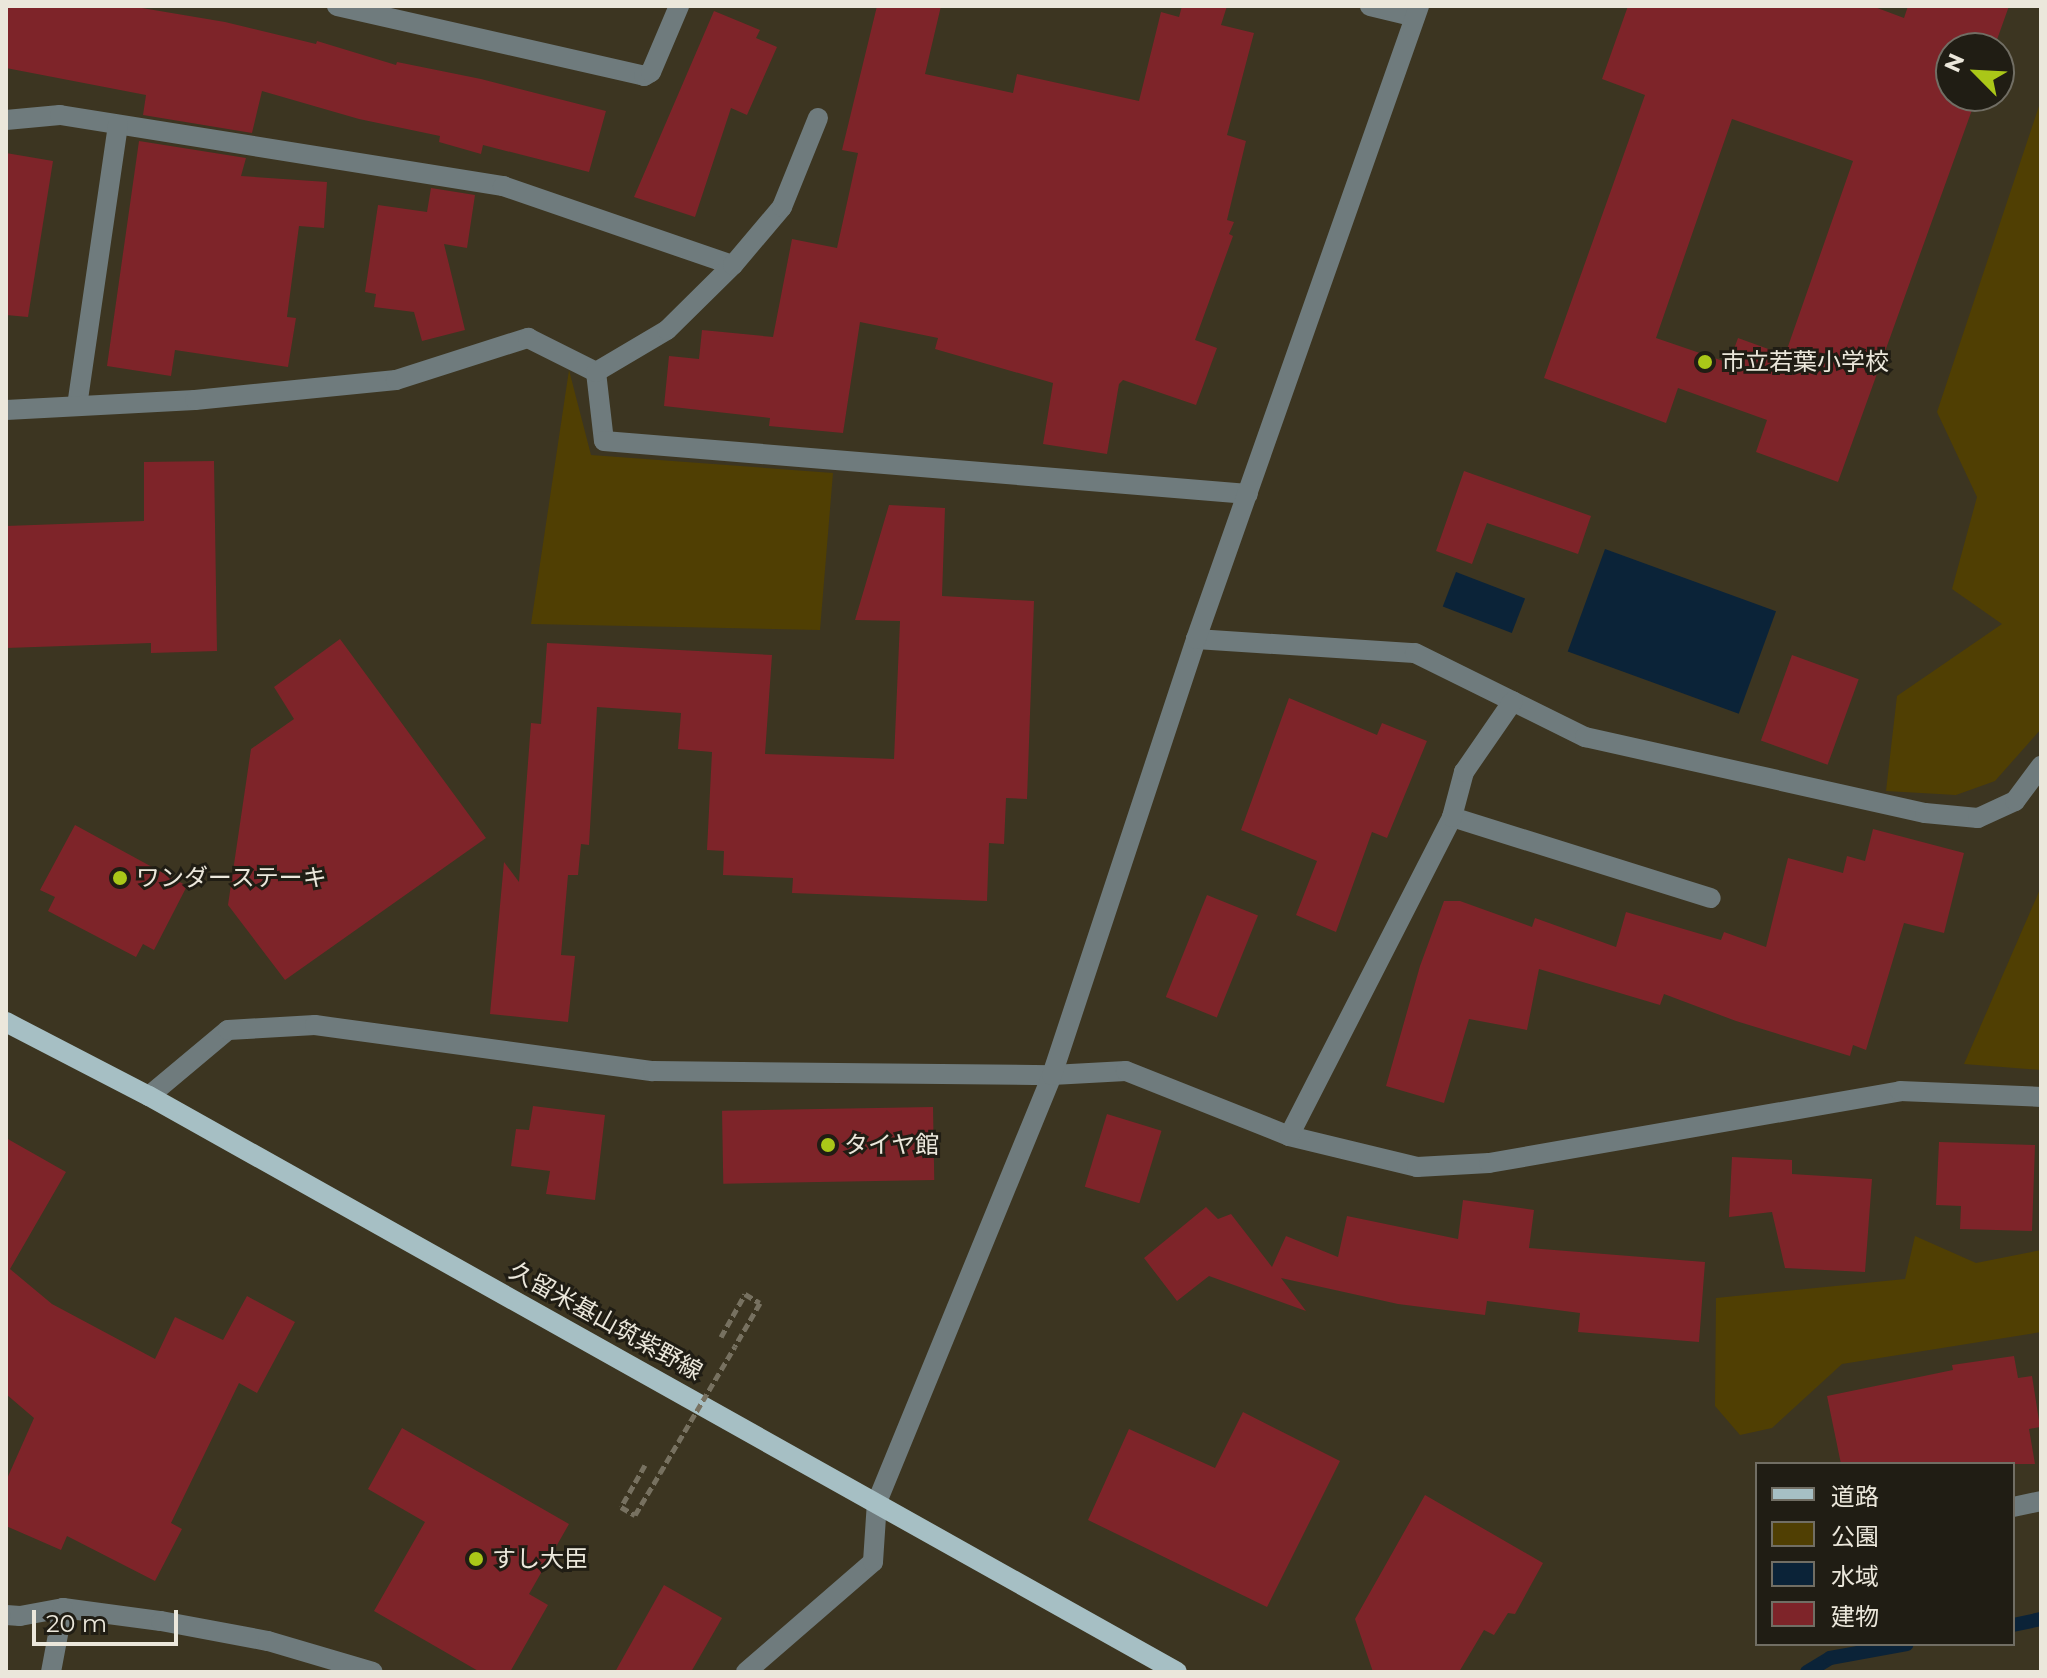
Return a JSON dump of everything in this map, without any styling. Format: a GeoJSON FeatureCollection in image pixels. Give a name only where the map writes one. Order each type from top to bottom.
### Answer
{"type":"FeatureCollection","features":[{"type":"Feature","properties":{"kind":"main road","name":"久留米基山筑紫野線"},"geometry":{"type":"LineString","coordinates":[[6,1022],[149,1096],[1177,1672]]}},
{"type":"Feature","properties":{"kind":"street"},"geometry":{"type":"LineString","coordinates":[[337,6],[644,76],[651,72],[679,6]]}},
{"type":"Feature","properties":{"kind":"street"},"geometry":{"type":"LineString","coordinates":[[746,1672],[873,1562],[877,1502],[1052,1075],[1196,639],[1417,12],[1370,6]]}},
{"type":"Feature","properties":{"kind":"street"},"geometry":{"type":"LineString","coordinates":[[6,120],[60,115],[503,186],[733,265]]}},
{"type":"Feature","properties":{"kind":"street"},"geometry":{"type":"LineString","coordinates":[[596,372],[667,330],[733,265],[782,207],[818,118]]}},
{"type":"Feature","properties":{"kind":"street"},"geometry":{"type":"LineString","coordinates":[[77,406],[118,125]]}},
{"type":"Feature","properties":{"kind":"street"},"geometry":{"type":"LineString","coordinates":[[6,410],[195,400],[396,380],[528,338],[596,372]]}},
{"type":"Feature","properties":{"kind":"street"},"geometry":{"type":"LineString","coordinates":[[596,372],[604,441],[1248,494]]}},
{"type":"Feature","properties":{"kind":"street"},"geometry":{"type":"LineString","coordinates":[[1196,639],[1415,653],[1585,737],[1925,813],[1978,818],[2015,801],[2041,766]]}},
{"type":"Feature","properties":{"kind":"street"},"geometry":{"type":"LineString","coordinates":[[1289,1136],[1452,817],[1464,772],[1513,701]]}},
{"type":"Feature","properties":{"kind":"street"},"geometry":{"type":"LineString","coordinates":[[1452,817],[1711,898]]}},
{"type":"Feature","properties":{"kind":"street"},"geometry":{"type":"LineString","coordinates":[[149,1096],[228,1030],[315,1025],[653,1071],[1052,1075],[1126,1071],[1289,1136],[1417,1167],[1489,1163],[1900,1091],[2041,1097]]}},
{"type":"Feature","properties":{"kind":"street"},"geometry":{"type":"LineString","coordinates":[[2015,1507],[2041,1501]]}},
{"type":"Feature","properties":{"kind":"street"},"geometry":{"type":"LineString","coordinates":[[6,1615],[20,1616],[63,1608],[161,1621],[268,1641],[373,1672]]}},
{"type":"Feature","properties":{"kind":"street"},"geometry":{"type":"LineString","coordinates":[[51,1672],[63,1608]]}},
{"type":"Feature","properties":{"kind":"path"},"geometry":{"type":"LineString","coordinates":[[645,1465],[621,1507],[635,1515],[760,1303],[745,1294],[721,1337]]}},
{"type":"Feature","properties":{"kind":"green space"},"geometry":{"type":"Polygon","coordinates":[[[2041,100],[2041,729],[1995,781],[1956,795],[1886,791],[1897,696],[2002,624],[1952,589],[1977,497],[1937,412],[2041,100]]]}},
{"type":"Feature","properties":{"kind":"green space"},"geometry":{"type":"Polygon","coordinates":[[[569,370],[591,455],[833,473],[820,630],[531,624],[569,370]]]}},
{"type":"Feature","properties":{"kind":"green space"},"geometry":{"type":"Polygon","coordinates":[[[2041,887],[2041,1070],[1964,1064],[2041,887]]]}},
{"type":"Feature","properties":{"kind":"green space"},"geometry":{"type":"Polygon","coordinates":[[[1915,1236],[1976,1263],[2041,1250],[2041,1332],[1842,1364],[1772,1428],[1740,1435],[1715,1406],[1716,1298],[1905,1279],[1915,1236]]]}},
{"type":"Feature","properties":{"kind":"water"},"geometry":{"type":"Polygon","coordinates":[[[1605,549],[1776,611],[1739,714],[1568,651],[1605,549]]]}},
{"type":"Feature","properties":{"kind":"water"},"geometry":{"type":"Polygon","coordinates":[[[1456,572],[1525,599],[1512,633],[1443,607],[1456,572]]]}},
{"type":"Feature","properties":{"kind":"building"},"geometry":{"type":"Polygon","coordinates":[[[6,6],[130,6],[225,22],[316,44],[317,41],[396,65],[397,62],[481,79],[606,111],[589,172],[483,145],[481,154],[439,142],[440,136],[359,119],[262,91],[252,133],[143,115],[146,95],[6,68],[6,6]]]}},
{"type":"Feature","properties":{"kind":"building"},"geometry":{"type":"Polygon","coordinates":[[[877,6],[941,6],[925,74],[1013,93],[1017,74],[1139,101],[1161,12],[1179,17],[1182,6],[1227,6],[1221,25],[1254,33],[1227,135],[1246,141],[1227,220],[1234,222],[1229,234],[1233,236],[1195,340],[1217,348],[1196,405],[1123,380],[1119,384],[1107,454],[1043,444],[1053,383],[935,349],[938,338],[860,322],[843,433],[769,426],[770,418],[664,406],[669,356],[699,359],[702,330],[773,337],[792,239],[837,248],[858,153],[842,150],[877,6]]]}},
{"type":"Feature","properties":{"kind":"building"},"geometry":{"type":"Polygon","coordinates":[[[1628,6],[1872,6],[1904,18],[1908,6],[2009,6],[2000,32],[1935,32],[1935,112],[1971,112],[1838,482],[1756,452],[1767,420],[1678,388],[1666,423],[1544,378],[1645,95],[1602,79],[1628,6]],[[1732,119],[1656,338],[1729,363],[1738,338],[1785,355],[1853,161],[1732,119]]]}},
{"type":"Feature","properties":{"kind":"building"},"geometry":{"type":"Polygon","coordinates":[[[714,11],[760,30],[756,38],[777,47],[747,115],[731,108],[695,217],[634,197],[714,11]]]}},
{"type":"Feature","properties":{"kind":"building"},"geometry":{"type":"Polygon","coordinates":[[[139,141],[246,158],[241,176],[327,182],[324,228],[299,226],[287,317],[296,318],[288,367],[175,350],[171,376],[107,366],[139,141]]]}},
{"type":"Feature","properties":{"kind":"building"},"geometry":{"type":"Polygon","coordinates":[[[6,153],[53,161],[28,317],[6,315],[6,153]]]}},
{"type":"Feature","properties":{"kind":"building"},"geometry":{"type":"Polygon","coordinates":[[[431,188],[475,195],[467,248],[444,244],[465,330],[422,341],[414,312],[374,307],[376,294],[365,292],[378,205],[427,212],[431,188]]]}},
{"type":"Feature","properties":{"kind":"building"},"geometry":{"type":"Polygon","coordinates":[[[214,461],[217,651],[151,653],[151,643],[6,648],[6,526],[144,521],[144,462],[214,461]]]}},
{"type":"Feature","properties":{"kind":"building"},"geometry":{"type":"Polygon","coordinates":[[[1464,471],[1591,516],[1578,554],[1487,523],[1472,564],[1436,551],[1464,471]]]}},
{"type":"Feature","properties":{"kind":"building"},"geometry":{"type":"Polygon","coordinates":[[[889,505],[945,508],[942,596],[1034,601],[1027,799],[1006,798],[1004,844],[989,843],[987,901],[792,893],[793,878],[723,875],[724,851],[707,850],[712,752],[678,749],[681,713],[597,707],[589,845],[581,844],[578,875],[568,875],[561,955],[575,956],[568,1022],[490,1014],[504,862],[519,882],[531,723],[541,724],[547,643],[772,655],[765,754],[894,759],[900,621],[855,620],[889,505]]]}},
{"type":"Feature","properties":{"kind":"building"},"geometry":{"type":"Polygon","coordinates":[[[340,639],[486,838],[285,980],[228,905],[251,749],[294,719],[274,687],[340,639]]]}},
{"type":"Feature","properties":{"kind":"building"},"geometry":{"type":"Polygon","coordinates":[[[1792,655],[1859,679],[1828,765],[1761,741],[1792,655]]]}},
{"type":"Feature","properties":{"kind":"building"},"geometry":{"type":"Polygon","coordinates":[[[1289,698],[1377,735],[1382,723],[1427,741],[1387,838],[1372,832],[1336,932],[1296,915],[1317,861],[1241,830],[1289,698]]]}},
{"type":"Feature","properties":{"kind":"building"},"geometry":{"type":"Polygon","coordinates":[[[75,825],[187,886],[154,950],[143,944],[136,957],[48,911],[55,897],[40,890],[75,825]]]}},
{"type":"Feature","properties":{"kind":"building"},"geometry":{"type":"Polygon","coordinates":[[[1873,829],[1964,853],[1944,933],[1904,923],[1866,1050],[1853,1045],[1850,1056],[1736,1021],[1664,994],[1660,1005],[1539,969],[1527,1030],[1469,1019],[1444,1103],[1386,1086],[1420,966],[1444,901],[1460,901],[1532,927],[1535,918],[1616,947],[1626,912],[1721,940],[1724,932],[1766,947],[1788,858],[1843,873],[1847,856],[1865,861],[1873,829]]]}},
{"type":"Feature","properties":{"kind":"building"},"geometry":{"type":"Polygon","coordinates":[[[1207,895],[1258,916],[1217,1018],[1166,997],[1207,895]]]}},
{"type":"Feature","properties":{"kind":"building"},"geometry":{"type":"Polygon","coordinates":[[[533,1106],[605,1115],[595,1200],[546,1194],[550,1171],[511,1166],[516,1129],[529,1130],[533,1106]]]}},
{"type":"Feature","properties":{"kind":"building","name":"タイヤ館"},"geometry":{"type":"Polygon","coordinates":[[[933,1107],[934,1180],[723,1184],[722,1111],[933,1107]]]}},
{"type":"Feature","properties":{"kind":"building"},"geometry":{"type":"Polygon","coordinates":[[[1107,1114],[1162,1131],[1139,1203],[1085,1187],[1107,1114]]]}},
{"type":"Feature","properties":{"kind":"building"},"geometry":{"type":"Polygon","coordinates":[[[6,1138],[66,1172],[10,1269],[52,1304],[155,1359],[175,1317],[223,1340],[247,1296],[295,1322],[257,1393],[239,1383],[171,1523],[182,1529],[155,1581],[67,1536],[61,1550],[6,1526],[6,1481],[34,1418],[6,1394],[6,1138]]]}},
{"type":"Feature","properties":{"kind":"building"},"geometry":{"type":"Polygon","coordinates":[[[1939,1142],[2035,1145],[2032,1231],[1960,1229],[1961,1206],[1936,1205],[1939,1142]]]}},
{"type":"Feature","properties":{"kind":"building"},"geometry":{"type":"Polygon","coordinates":[[[1732,1157],[1792,1160],[1792,1174],[1872,1179],[1865,1272],[1785,1268],[1772,1212],[1729,1217],[1732,1157]]]}},
{"type":"Feature","properties":{"kind":"building"},"geometry":{"type":"Polygon","coordinates":[[[1463,1200],[1534,1210],[1529,1248],[1705,1262],[1699,1342],[1578,1332],[1580,1313],[1487,1301],[1485,1315],[1398,1304],[1281,1278],[1306,1311],[1209,1276],[1177,1301],[1144,1258],[1206,1207],[1218,1219],[1231,1214],[1272,1267],[1286,1236],[1338,1257],[1347,1216],[1458,1239],[1463,1200]]]}},
{"type":"Feature","properties":{"kind":"building"},"geometry":{"type":"Polygon","coordinates":[[[2014,1356],[2018,1378],[2032,1376],[2040,1427],[2029,1429],[2035,1464],[1841,1462],[1827,1396],[1953,1370],[1952,1365],[2014,1356]]]}},
{"type":"Feature","properties":{"kind":"building"},"geometry":{"type":"Polygon","coordinates":[[[1243,1412],[1340,1461],[1267,1607],[1088,1520],[1129,1429],[1215,1468],[1243,1412]]]}},
{"type":"Feature","properties":{"kind":"building","name":"すし大臣"},"geometry":{"type":"Polygon","coordinates":[[[402,1428],[569,1524],[529,1594],[548,1605],[510,1672],[480,1672],[374,1611],[425,1522],[368,1489],[402,1428]]]}},
{"type":"Feature","properties":{"kind":"building"},"geometry":{"type":"Polygon","coordinates":[[[1425,1495],[1543,1563],[1515,1614],[1508,1613],[1494,1635],[1484,1630],[1459,1672],[1373,1672],[1355,1619],[1425,1495]]]}},
{"type":"Feature","properties":{"kind":"building"},"geometry":{"type":"Polygon","coordinates":[[[664,1585],[722,1618],[691,1672],[615,1672],[664,1585]]]}},
{"type":"Feature","properties":{"kind":"waterway"},"geometry":{"type":"LineString","coordinates":[[2015,1625],[2041,1619]]}},
{"type":"Feature","properties":{"kind":"waterway"},"geometry":{"type":"LineString","coordinates":[[1807,1672],[1830,1658],[1896,1646]]}},
{"type":"Feature","properties":{"kind":"place","name":"市立若葉小学校"},"geometry":{"type":"Point","coordinates":[1705,362]}},
{"type":"Feature","properties":{"kind":"place","name":"ワンダーステーキ"},"geometry":{"type":"Point","coordinates":[120,878]}},
{"type":"Feature","properties":{"kind":"place","name":"タイヤ館"},"geometry":{"type":"Point","coordinates":[828,1145]}},
{"type":"Feature","properties":{"kind":"place","name":"すし大臣"},"geometry":{"type":"Point","coordinates":[476,1559]}}]}
